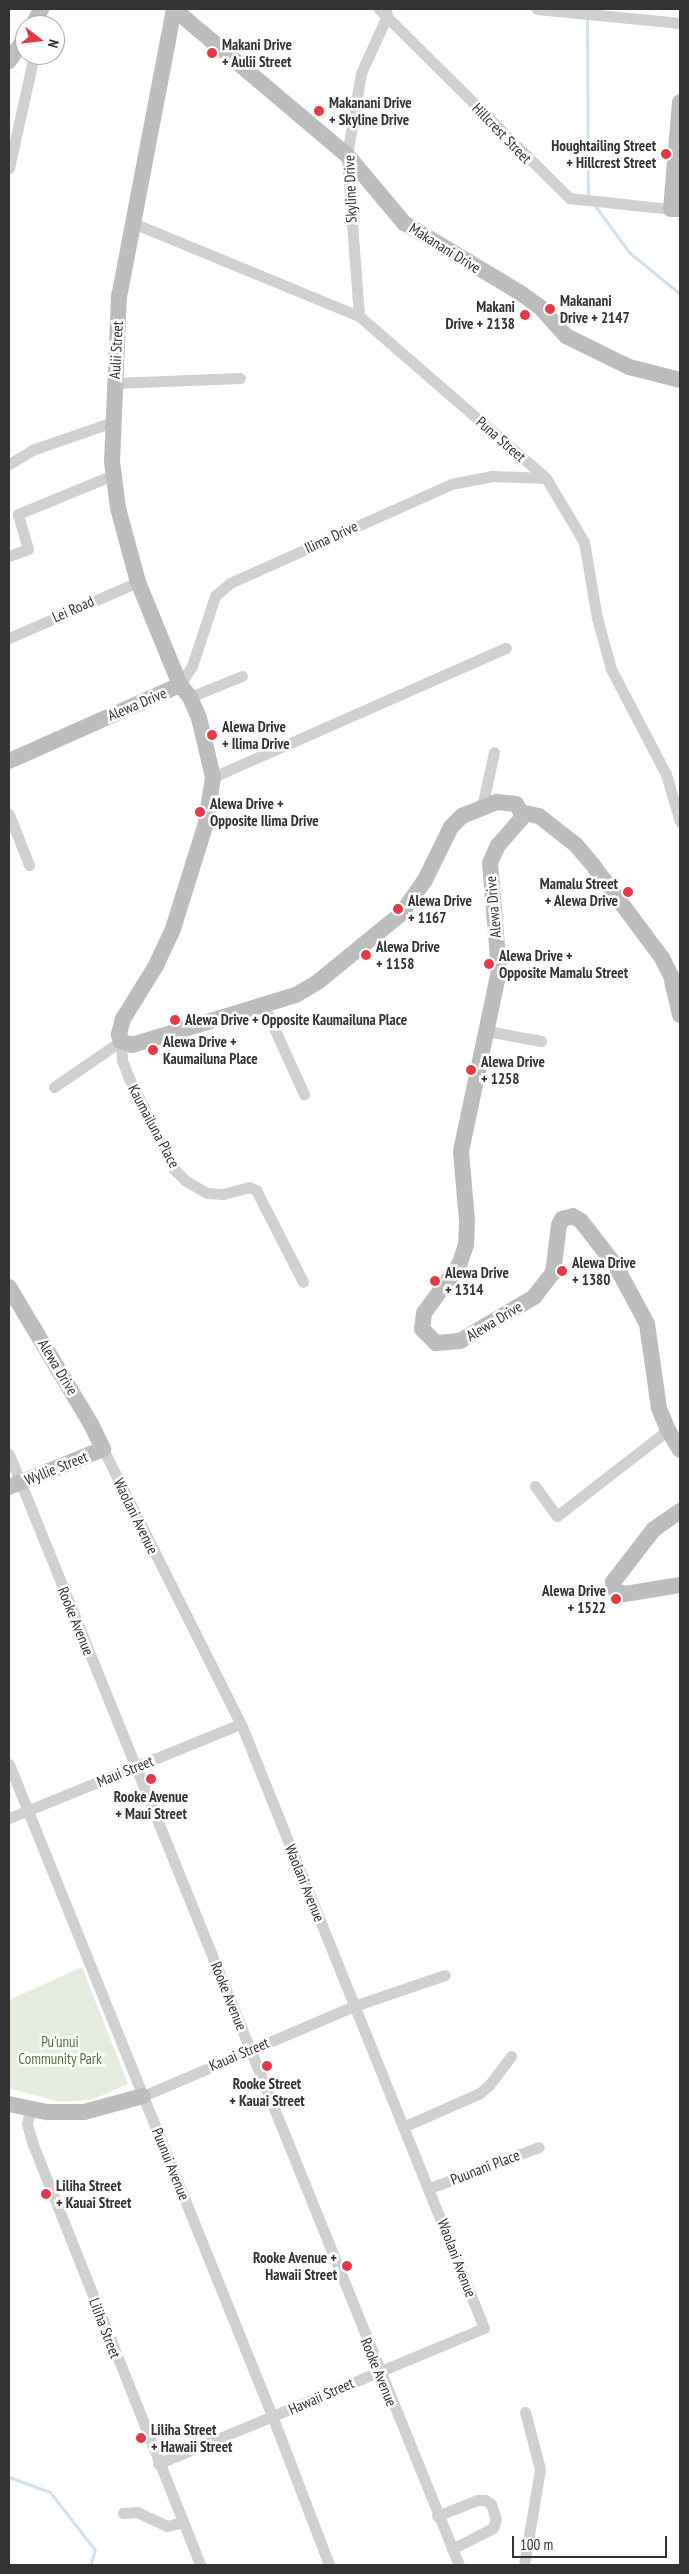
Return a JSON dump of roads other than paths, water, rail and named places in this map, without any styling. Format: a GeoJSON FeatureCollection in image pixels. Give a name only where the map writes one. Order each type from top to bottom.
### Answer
{"type":"FeatureCollection","features":[{"type":"Feature","properties":{"kind":"street","name":"Makanani Drive"},"geometry":{"type":"LineString","coordinates":[[174,9],[347,155],[404,223],[522,294],[540,307],[566,336],[629,367],[680,380]]}},
{"type":"Feature","properties":{"kind":"street","name":"Aulii Street"},"geometry":{"type":"LineString","coordinates":[[174,9],[132,223],[120,296],[114,383],[113,476],[118,508],[138,582],[185,691]]}},
{"type":"Feature","properties":{"kind":"street"},"geometry":{"type":"LineString","coordinates":[[537,9],[680,23]]}},
{"type":"Feature","properties":{"kind":"street","name":"Skyline Drive"},"geometry":{"type":"LineString","coordinates":[[358,316],[347,155],[361,73],[384,11]]}},
{"type":"Feature","properties":{"kind":"street","name":"Hillcrest Street"},"geometry":{"type":"LineString","coordinates":[[384,11],[545,177],[569,198],[592,203],[676,209]]}},
{"type":"Feature","properties":{"kind":"street"},"geometry":{"type":"LineString","coordinates":[[9,168],[32,65]]}},
{"type":"Feature","properties":{"kind":"street"},"geometry":{"type":"LineString","coordinates":[[676,209],[680,102]]}},
{"type":"Feature","properties":{"kind":"street","name":"Puna Street"},"geometry":{"type":"LineString","coordinates":[[132,223],[358,316],[546,478],[584,542],[596,618],[610,669],[666,774],[680,822]]}},
{"type":"Feature","properties":{"kind":"street"},"geometry":{"type":"LineString","coordinates":[[114,383],[240,378]]}},
{"type":"Feature","properties":{"kind":"street"},"geometry":{"type":"LineString","coordinates":[[9,464],[32,450],[114,422]]}},
{"type":"Feature","properties":{"kind":"street"},"geometry":{"type":"LineString","coordinates":[[9,556],[28,549],[18,514],[113,476]]}},
{"type":"Feature","properties":{"kind":"street","name":"Ilima Drive"},"geometry":{"type":"LineString","coordinates":[[185,691],[215,596],[230,583],[451,484],[492,476],[546,478]]}},
{"type":"Feature","properties":{"kind":"street","name":"Lei Road"},"geometry":{"type":"LineString","coordinates":[[9,638],[138,582]]}},
{"type":"Feature","properties":{"kind":"street"},"geometry":{"type":"LineString","coordinates":[[213,778],[506,648]]}},
{"type":"Feature","properties":{"kind":"street"},"geometry":{"type":"LineString","coordinates":[[185,691],[242,676]]}},
{"type":"Feature","properties":{"kind":"street","name":"Alewa Drive"},"geometry":{"type":"LineString","coordinates":[[9,761],[185,691],[205,740],[213,778],[206,824],[173,929],[157,964],[123,1019],[119,1034],[121,1041]]}},
{"type":"Feature","properties":{"kind":"street"},"geometry":{"type":"LineString","coordinates":[[482,807],[494,752]]}},
{"type":"Feature","properties":{"kind":"street"},"geometry":{"type":"LineString","coordinates":[[54,1087],[121,1041],[132,1045],[264,1006],[296,995],[319,981],[401,914],[425,880],[451,827],[462,816],[482,807],[508,802],[516,804],[521,812],[539,816],[585,854],[662,958],[671,976],[680,1014]]}},
{"type":"Feature","properties":{"kind":"street","name":"Alewa Drive"},"geometry":{"type":"LineString","coordinates":[[521,812],[518,824],[498,845],[490,863],[499,971],[461,1152],[467,1221],[466,1244],[459,1265],[424,1313],[422,1328],[436,1343],[454,1343],[534,1297],[549,1282],[553,1273],[559,1225],[562,1219],[573,1216],[581,1221],[616,1266],[647,1324],[660,1408],[668,1430],[680,1450]]}},
{"type":"Feature","properties":{"kind":"street"},"geometry":{"type":"LineString","coordinates":[[9,814],[29,865]]}},
{"type":"Feature","properties":{"kind":"street"},"geometry":{"type":"LineString","coordinates":[[264,1006],[304,1094]]}},
{"type":"Feature","properties":{"kind":"street"},"geometry":{"type":"LineString","coordinates":[[487,1031],[541,1040]]}},
{"type":"Feature","properties":{"kind":"street","name":"Kaumailuna Place"},"geometry":{"type":"LineString","coordinates":[[121,1041],[122,1060],[128,1076],[174,1169],[186,1181],[207,1193],[223,1194],[249,1187],[256,1190],[303,1282]]}},
{"type":"Feature","properties":{"kind":"street","name":"Alewa Drive"},"geometry":{"type":"LineString","coordinates":[[9,1287],[92,1424],[103,1449]]}},
{"type":"Feature","properties":{"kind":"street"},"geometry":{"type":"LineString","coordinates":[[535,1486],[557,1516],[668,1430]]}},
{"type":"Feature","properties":{"kind":"street","name":"Wyllie Street"},"geometry":{"type":"LineString","coordinates":[[14,1485],[103,1449]]}},
{"type":"Feature","properties":{"kind":"street","name":"Waolani Avenue"},"geometry":{"type":"LineString","coordinates":[[103,1449],[241,1724],[403,2127],[430,2188],[484,2328]]}},
{"type":"Feature","properties":{"kind":"street","name":"Rooke Avenue"},"geometry":{"type":"LineString","coordinates":[[9,1454],[14,1485],[135,1766],[251,2048],[437,2516],[459,2565]]}},
{"type":"Feature","properties":{"kind":"street"},"geometry":{"type":"LineString","coordinates":[[680,1511],[654,1529],[618,1571],[613,1582],[616,1591],[625,1594],[680,1585]]}},
{"type":"Feature","properties":{"kind":"street","name":"Maui Street"},"geometry":{"type":"LineString","coordinates":[[9,1818],[241,1724]]}},
{"type":"Feature","properties":{"kind":"street","name":"Puunui Avenue"},"geometry":{"type":"LineString","coordinates":[[9,1764],[273,2418],[329,2565]]}},
{"type":"Feature","properties":{"kind":"street","name":"Kauai Street"},"geometry":{"type":"LineString","coordinates":[[30,2110],[84,2112],[143,2096],[251,2048],[354,2006],[446,1976]]}},
{"type":"Feature","properties":{"kind":"street"},"geometry":{"type":"LineString","coordinates":[[403,2127],[480,2092],[490,2084],[511,2056]]}},
{"type":"Feature","properties":{"kind":"street"},"geometry":{"type":"LineString","coordinates":[[9,2104],[30,2110]]}},
{"type":"Feature","properties":{"kind":"street","name":"Liliha Street"},"geometry":{"type":"LineString","coordinates":[[30,2110],[27,2124],[32,2142],[158,2464],[200,2565]]}},
{"type":"Feature","properties":{"kind":"street","name":"Puunani Place"},"geometry":{"type":"LineString","coordinates":[[430,2188],[539,2146]]}},
{"type":"Feature","properties":{"kind":"street","name":"Hawaii Street"},"geometry":{"type":"LineString","coordinates":[[158,2464],[273,2418],[379,2371],[484,2328]]}},
{"type":"Feature","properties":{"kind":"street"},"geometry":{"type":"LineString","coordinates":[[524,2412],[540,2469],[524,2565]]}},
{"type":"Feature","properties":{"kind":"street"},"geometry":{"type":"LineString","coordinates":[[437,2516],[477,2500],[485,2500],[491,2504],[496,2519],[493,2528],[452,2549]]}},
{"type":"Feature","properties":{"kind":"street"},"geometry":{"type":"LineString","coordinates":[[123,2513],[137,2512],[167,2526],[183,2522]]}},
{"type":"Feature","properties":{"kind":"waterway"},"geometry":{"type":"LineString","coordinates":[[587,18],[588,196]]}},
{"type":"Feature","properties":{"kind":"waterway"},"geometry":{"type":"LineString","coordinates":[[593,203],[629,252],[680,294]]}},
{"type":"Feature","properties":{"kind":"waterway"},"geometry":{"type":"LineString","coordinates":[[9,2477],[50,2492],[95,2550],[90,2565]]}},
{"type":"Feature","properties":{"kind":"place","name":"Makani Drive + Aulii Street"},"geometry":{"type":"Point","coordinates":[212,53]}},
{"type":"Feature","properties":{"kind":"place","name":"Makanani Drive + Skyline Drive"},"geometry":{"type":"Point","coordinates":[319,111]}},
{"type":"Feature","properties":{"kind":"place","name":"Houghtailing Street + Hillcrest Street"},"geometry":{"type":"Point","coordinates":[666,154]}},
{"type":"Feature","properties":{"kind":"place","name":"Makanani Drive + 2147"},"geometry":{"type":"Point","coordinates":[550,309]}},
{"type":"Feature","properties":{"kind":"place","name":"Makani Drive + 2138"},"geometry":{"type":"Point","coordinates":[525,315]}},
{"type":"Feature","properties":{"kind":"place","name":"Alewa Drive + Ilima Drive"},"geometry":{"type":"Point","coordinates":[212,735]}},
{"type":"Feature","properties":{"kind":"place","name":"Alewa Drive + Opposite Ilima Drive"},"geometry":{"type":"Point","coordinates":[200,812]}},
{"type":"Feature","properties":{"kind":"place","name":"Mamalu Street + Alewa Drive"},"geometry":{"type":"Point","coordinates":[628,892]}},
{"type":"Feature","properties":{"kind":"place","name":"Alewa Drive + 1167"},"geometry":{"type":"Point","coordinates":[398,909]}},
{"type":"Feature","properties":{"kind":"place","name":"Alewa Drive + 1158"},"geometry":{"type":"Point","coordinates":[366,955]}},
{"type":"Feature","properties":{"kind":"place","name":"Alewa Drive + Opposite Mamalu Street"},"geometry":{"type":"Point","coordinates":[489,964]}},
{"type":"Feature","properties":{"kind":"place","name":"Alewa Drive + Opposite Kaumailuna Place"},"geometry":{"type":"Point","coordinates":[175,1020]}},
{"type":"Feature","properties":{"kind":"place","name":"Alewa Drive + Kaumailuna Place"},"geometry":{"type":"Point","coordinates":[153,1050]}},
{"type":"Feature","properties":{"kind":"place","name":"Alewa Drive + 1258"},"geometry":{"type":"Point","coordinates":[471,1070]}},
{"type":"Feature","properties":{"kind":"place","name":"Alewa Drive + 1380"},"geometry":{"type":"Point","coordinates":[562,1271]}},
{"type":"Feature","properties":{"kind":"place","name":"Alewa Drive + 1314"},"geometry":{"type":"Point","coordinates":[435,1281]}},
{"type":"Feature","properties":{"kind":"place","name":"Alewa Drive + 1522"},"geometry":{"type":"Point","coordinates":[616,1599]}},
{"type":"Feature","properties":{"kind":"place","name":"Rooke Avenue + Maui Street"},"geometry":{"type":"Point","coordinates":[151,1779]}},
{"type":"Feature","properties":{"kind":"place","name":"Rooke Street + Kauai Street"},"geometry":{"type":"Point","coordinates":[267,2066]}},
{"type":"Feature","properties":{"kind":"place","name":"Liliha Street + Kauai Street"},"geometry":{"type":"Point","coordinates":[46,2194]}},
{"type":"Feature","properties":{"kind":"place","name":"Rooke Avenue + Hawaii Street"},"geometry":{"type":"Point","coordinates":[347,2266]}},
{"type":"Feature","properties":{"kind":"place","name":"Liliha Street + Hawaii Street"},"geometry":{"type":"Point","coordinates":[141,2438]}},
{"type":"Feature","properties":{"kind":"park label","name":"Pu'unui Community Park"},"geometry":{"type":"Point","coordinates":[60,2050]}}]}
